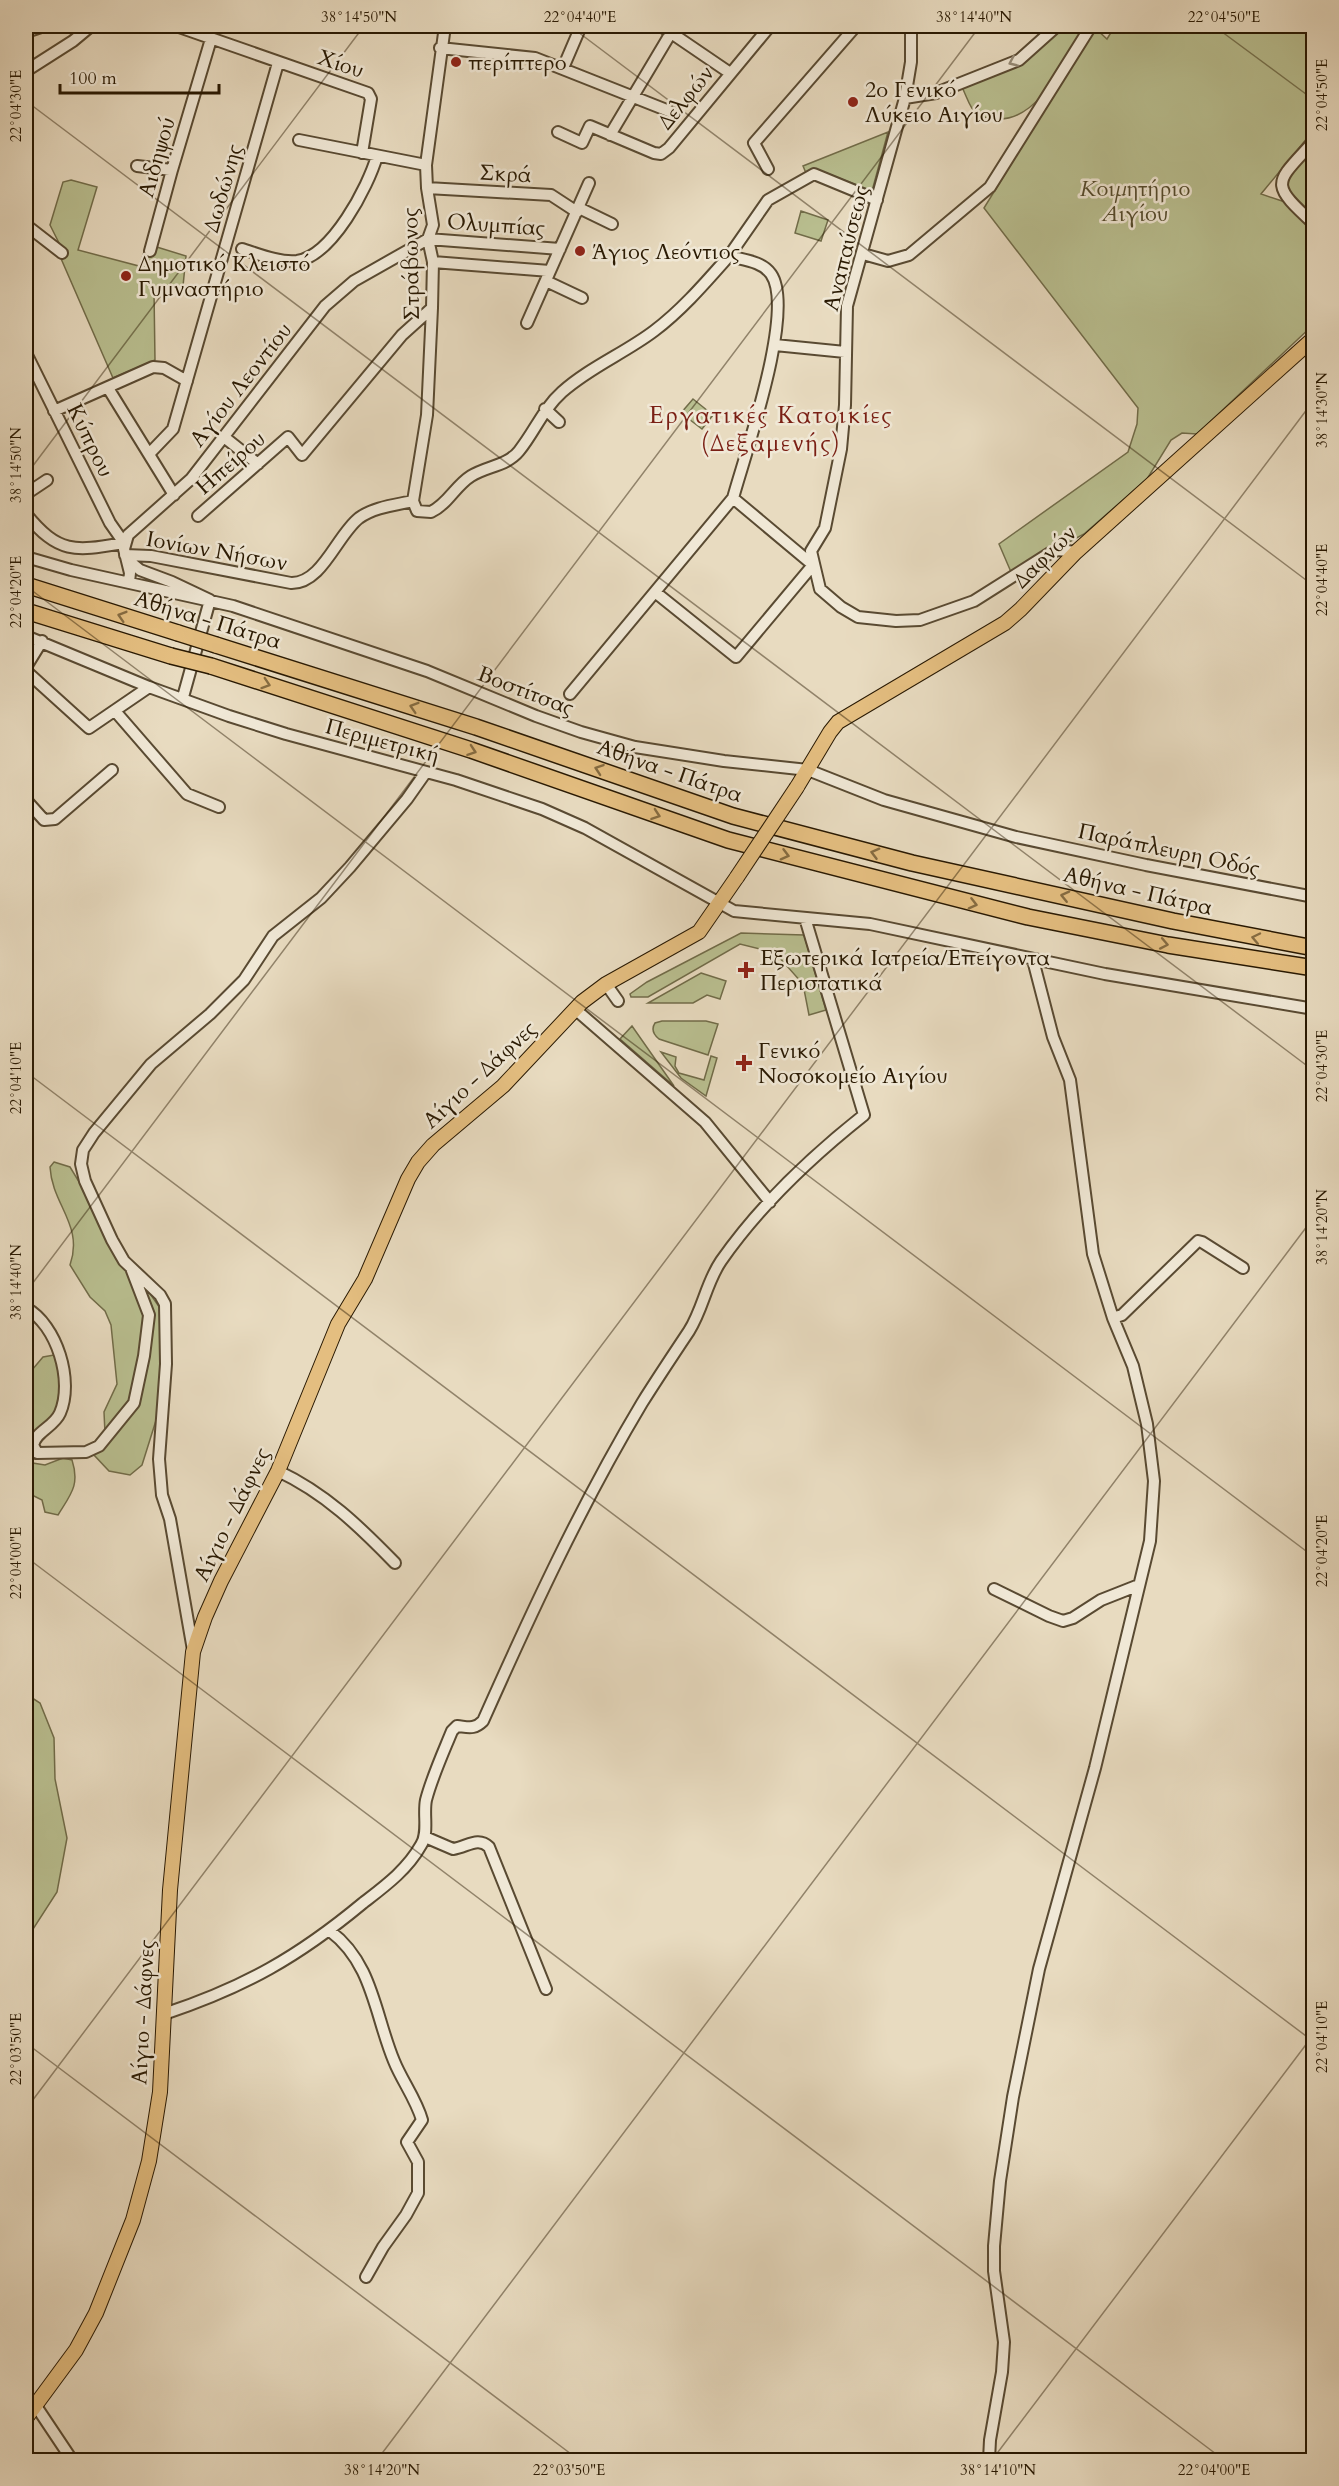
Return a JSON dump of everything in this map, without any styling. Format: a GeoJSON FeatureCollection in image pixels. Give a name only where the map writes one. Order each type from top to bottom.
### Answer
{"type":"FeatureCollection","features":[{"type":"Feature","properties":{"kind":"highway","name":"Αθήνα - Πάτρα"},"geometry":{"type":"LineString","coordinates":[[26,585],[476,727],[734,816],[912,863],[1173,921],[1314,948]]}},
{"type":"Feature","properties":{"kind":"highway","name":"Αθήνα - Πάτρα"},"geometry":{"type":"LineString","coordinates":[[26,610],[171,656],[211,666],[471,750],[728,840],[1028,917],[1168,945],[1314,969]]}},
{"type":"Feature","properties":{"kind":"main road","name":"Δαφνών"},"geometry":{"type":"LineString","coordinates":[[797,787],[830,732],[840,721],[1005,623],[1076,552],[1314,338]]}},
{"type":"Feature","properties":{"kind":"main road","name":"Αίγιο - Δάφνες"},"geometry":{"type":"LineString","coordinates":[[26,2418],[86,2334],[133,2220],[149,2160],[160,2092],[170,1890],[193,1652],[221,1581],[278,1471],[338,1324],[365,1279],[411,1172],[433,1145],[503,1086],[575,1009],[606,984],[699,932],[797,787]]}},
{"type":"Feature","properties":{"kind":"street"},"geometry":{"type":"LineString","coordinates":[[26,32],[44,26]]}},
{"type":"Feature","properties":{"kind":"street"},"geometry":{"type":"LineString","coordinates":[[26,71],[73,41],[91,26]]}},
{"type":"Feature","properties":{"kind":"street","name":"Χίου"},"geometry":{"type":"LineString","coordinates":[[176,26],[368,93],[370,99],[362,153]]}},
{"type":"Feature","properties":{"kind":"street","name":"Στράβωνος"},"geometry":{"type":"LineString","coordinates":[[413,501],[427,415],[432,308],[433,262],[428,238],[433,225],[426,165],[444,26]]}},
{"type":"Feature","properties":{"kind":"street"},"geometry":{"type":"LineString","coordinates":[[563,68],[581,26]]}},
{"type":"Feature","properties":{"kind":"street"},"geometry":{"type":"LineString","coordinates":[[660,26],[673,29],[730,73]]}},
{"type":"Feature","properties":{"kind":"street","name":"Δελφών"},"geometry":{"type":"LineString","coordinates":[[558,132],[582,143],[590,126],[661,154],[669,148],[770,26]]}},
{"type":"Feature","properties":{"kind":"street"},"geometry":{"type":"LineString","coordinates":[[768,169],[754,143],[856,26]]}},
{"type":"Feature","properties":{"kind":"street","name":"Αναπαύσεως"},"geometry":{"type":"LineString","coordinates":[[813,565],[811,551],[825,528],[841,449],[845,405],[847,306],[905,98],[911,62],[911,26]]}},
{"type":"Feature","properties":{"kind":"street"},"geometry":{"type":"LineString","coordinates":[[905,98],[936,93],[1019,60],[1058,26]]}},
{"type":"Feature","properties":{"kind":"street"},"geometry":{"type":"LineString","coordinates":[[863,254],[888,261],[909,255],[990,187],[1091,26]]}},
{"type":"Feature","properties":{"kind":"street"},"geometry":{"type":"LineString","coordinates":[[610,135],[673,29]]}},
{"type":"Feature","properties":{"kind":"street","name":"Αιδηψού"},"geometry":{"type":"LineString","coordinates":[[150,251],[211,39]]}},
{"type":"Feature","properties":{"kind":"street"},"geometry":{"type":"LineString","coordinates":[[441,48],[535,58],[674,114]]}},
{"type":"Feature","properties":{"kind":"street","name":"Δωδώνης"},"geometry":{"type":"LineString","coordinates":[[149,454],[173,429],[278,63]]}},
{"type":"Feature","properties":{"kind":"street"},"geometry":{"type":"LineString","coordinates":[[299,140],[426,165]]}},
{"type":"Feature","properties":{"kind":"street"},"geometry":{"type":"LineString","coordinates":[[1314,141],[1285,172],[1281,182],[1286,198],[1314,224]]}},
{"type":"Feature","properties":{"kind":"street"},"geometry":{"type":"LineString","coordinates":[[242,249],[294,261],[316,253],[328,241],[356,202],[371,175],[377,156]]}},
{"type":"Feature","properties":{"kind":"street"},"geometry":{"type":"LineString","coordinates":[[137,166],[172,170]]}},
{"type":"Feature","properties":{"kind":"street"},"geometry":{"type":"LineString","coordinates":[[413,501],[417,511],[431,512],[443,504],[471,476],[511,458],[521,449],[545,409],[585,374],[654,331],[697,291],[729,256],[768,200],[814,174],[877,200]]}},
{"type":"Feature","properties":{"kind":"street"},"geometry":{"type":"LineString","coordinates":[[527,323],[589,183]]}},
{"type":"Feature","properties":{"kind":"street","name":"Σκρά"},"geometry":{"type":"LineString","coordinates":[[427,188],[551,195],[578,210],[612,224]]}},
{"type":"Feature","properties":{"kind":"street"},"geometry":{"type":"LineString","coordinates":[[26,225],[62,253]]}},
{"type":"Feature","properties":{"kind":"street","name":"Ολυμπίας"},"geometry":{"type":"LineString","coordinates":[[428,238],[561,249]]}},
{"type":"Feature","properties":{"kind":"street","name":"Αγίου Λεοντίου"},"geometry":{"type":"LineString","coordinates":[[124,543],[130,533],[191,479],[338,292],[354,280],[428,238]]}},
{"type":"Feature","properties":{"kind":"street"},"geometry":{"type":"LineString","coordinates":[[570,694],[733,498],[775,345],[778,300],[772,277],[759,265],[729,256]]}},
{"type":"Feature","properties":{"kind":"street"},"geometry":{"type":"LineString","coordinates":[[433,262],[548,276],[582,298]]}},
{"type":"Feature","properties":{"kind":"street","name":"Ηπείρου"},"geometry":{"type":"LineString","coordinates":[[198,516],[288,437],[302,455],[402,335],[432,308]]}},
{"type":"Feature","properties":{"kind":"street"},"geometry":{"type":"LineString","coordinates":[[775,345],[845,352]]}},
{"type":"Feature","properties":{"kind":"street","name":"Κύπρου"},"geometry":{"type":"LineString","coordinates":[[26,353],[116,534],[124,543]]}},
{"type":"Feature","properties":{"kind":"street"},"geometry":{"type":"LineString","coordinates":[[54,411],[153,367],[160,366],[187,381]]}},
{"type":"Feature","properties":{"kind":"street"},"geometry":{"type":"LineString","coordinates":[[108,388],[174,495]]}},
{"type":"Feature","properties":{"kind":"street"},"geometry":{"type":"LineString","coordinates":[[545,409],[559,422]]}},
{"type":"Feature","properties":{"kind":"street"},"geometry":{"type":"LineString","coordinates":[[224,437],[258,464]]}},
{"type":"Feature","properties":{"kind":"street"},"geometry":{"type":"LineString","coordinates":[[26,494],[47,480]]}},
{"type":"Feature","properties":{"kind":"street"},"geometry":{"type":"LineString","coordinates":[[733,498],[813,565],[820,589],[846,612],[865,618],[920,620],[974,602],[1050,553],[1058,550],[1076,552]]}},
{"type":"Feature","properties":{"kind":"street","name":"Ιονίων Νήσων"},"geometry":{"type":"LineString","coordinates":[[126,557],[151,556],[291,583],[301,582],[317,572],[346,531],[360,517],[375,510],[413,501]]}},
{"type":"Feature","properties":{"kind":"street"},"geometry":{"type":"LineString","coordinates":[[26,514],[45,536],[65,546],[84,549],[124,543],[129,582]]}},
{"type":"Feature","properties":{"kind":"street","name":"Βοστίτσας"},"geometry":{"type":"LineString","coordinates":[[26,557],[71,570],[210,600],[427,671],[536,717],[581,732],[661,752],[808,770],[884,800],[1016,837]]}},
{"type":"Feature","properties":{"kind":"street"},"geometry":{"type":"LineString","coordinates":[[126,557],[140,570],[210,600],[183,697]]}},
{"type":"Feature","properties":{"kind":"street"},"geometry":{"type":"LineString","coordinates":[[655,592],[736,657],[813,565]]}},
{"type":"Feature","properties":{"kind":"street","name":"Περιμετρική"},"geometry":{"type":"LineString","coordinates":[[26,636],[42,640],[150,687],[183,697],[229,716],[286,734],[456,780],[542,809],[614,844],[719,905],[734,911],[751,915],[805,918],[891,928],[1033,960],[1314,1009]]}},
{"type":"Feature","properties":{"kind":"street"},"geometry":{"type":"LineString","coordinates":[[26,667],[42,640]]}},
{"type":"Feature","properties":{"kind":"street"},"geometry":{"type":"LineString","coordinates":[[26,671],[89,728],[150,687]]}},
{"type":"Feature","properties":{"kind":"street"},"geometry":{"type":"LineString","coordinates":[[115,711],[187,794],[219,807]]}},
{"type":"Feature","properties":{"kind":"street"},"geometry":{"type":"LineString","coordinates":[[26,800],[44,820],[55,819],[112,770]]}},
{"type":"Feature","properties":{"kind":"street"},"geometry":{"type":"LineString","coordinates":[[193,1652],[170,1519],[162,1495],[159,1459],[166,1364],[165,1305],[160,1295],[131,1268],[112,1240],[85,1181],[81,1164],[83,1150],[94,1133],[151,1064],[210,1014],[244,980],[273,936],[321,898],[350,867],[426,772]]}},
{"type":"Feature","properties":{"kind":"street","name":"Παράπλευρη Οδός"},"geometry":{"type":"LineString","coordinates":[[1016,837],[1314,897]]}},
{"type":"Feature","properties":{"kind":"street"},"geometry":{"type":"LineString","coordinates":[[164,2014],[235,1988],[282,1964],[330,1931],[396,1877],[410,1862],[425,1837],[426,1800],[452,1731],[457,1726],[471,1729],[478,1727],[483,1721],[578,1520],[641,1405],[693,1324],[714,1272],[770,1202],[820,1150],[864,1115],[805,918]]}},
{"type":"Feature","properties":{"kind":"street"},"geometry":{"type":"LineString","coordinates":[[989,2460],[1004,2342],[994,2271],[993,2246],[1013,2097],[1039,1969],[1095,1768],[1150,1541],[1154,1482],[1152,1455],[1133,1366],[1113,1318],[1093,1254],[1070,1080],[1053,1037],[1033,960]]}},
{"type":"Feature","properties":{"kind":"street"},"geometry":{"type":"LineString","coordinates":[[606,984],[618,1001]]}},
{"type":"Feature","properties":{"kind":"street"},"geometry":{"type":"LineString","coordinates":[[575,1009],[705,1122],[770,1202]]}},
{"type":"Feature","properties":{"kind":"street"},"geometry":{"type":"LineString","coordinates":[[1113,1318],[1122,1315],[1198,1241],[1243,1268]]}},
{"type":"Feature","properties":{"kind":"street"},"geometry":{"type":"LineString","coordinates":[[26,1308],[50,1333],[62,1357],[65,1375],[63,1404],[59,1416],[40,1434],[33,1445],[37,1453],[86,1452],[99,1446],[134,1403],[149,1315],[131,1268]]}},
{"type":"Feature","properties":{"kind":"street"},"geometry":{"type":"LineString","coordinates":[[278,1471],[328,1499],[357,1524],[395,1563]]}},
{"type":"Feature","properties":{"kind":"street"},"geometry":{"type":"LineString","coordinates":[[994,1589],[1063,1621],[1073,1618],[1101,1600],[1138,1585]]}},
{"type":"Feature","properties":{"kind":"street"},"geometry":{"type":"LineString","coordinates":[[425,1837],[453,1849],[479,1841],[489,1847],[546,1989]]}},
{"type":"Feature","properties":{"kind":"street"},"geometry":{"type":"LineString","coordinates":[[330,1931],[343,1940],[366,1980],[378,2008],[394,2063],[422,2120],[407,2142],[418,2163],[418,2193],[366,2277]]}},
{"type":"Feature","properties":{"kind":"street"},"geometry":{"type":"LineString","coordinates":[[36,2406],[72,2460]]}},
{"type":"Feature","properties":{"kind":"green space"},"geometry":{"type":"Polygon","coordinates":[[[1049,26],[1087,26],[1062,69],[1040,98],[1014,117],[990,118],[974,112],[962,87],[1018,56],[1049,26]]]}},
{"type":"Feature","properties":{"kind":"green space","name":"Κοιμητήριο Αιγίου"},"geometry":{"type":"Polygon","coordinates":[[[1115,26],[1313,26],[1313,131],[1261,194],[1282,201],[1284,184],[1313,145],[1313,196],[1310,196],[1314,200],[1313,325],[1197,434],[1182,433],[1171,440],[1147,479],[1084,534],[1046,549],[1011,572],[999,544],[1128,452],[1137,424],[1138,408],[984,208],[1095,28],[1107,39],[1115,26]]]}},
{"type":"Feature","properties":{"kind":"green space"},"geometry":{"type":"Polygon","coordinates":[[[888,132],[872,191],[816,169],[806,173],[803,166],[888,132]]]}},
{"type":"Feature","properties":{"kind":"green space","name":"Δημοτικό Κλειστό Γυμναστήριο"},"geometry":{"type":"Polygon","coordinates":[[[71,180],[97,187],[78,250],[139,266],[147,244],[186,256],[183,286],[154,291],[155,360],[113,378],[59,254],[62,249],[50,225],[63,182],[71,180]]]}},
{"type":"Feature","properties":{"kind":"green space"},"geometry":{"type":"Polygon","coordinates":[[[801,211],[828,220],[821,241],[795,233],[801,211]]]}},
{"type":"Feature","properties":{"kind":"green space"},"geometry":{"type":"Polygon","coordinates":[[[693,399],[713,415],[702,429],[681,413],[693,399]]]}},
{"type":"Feature","properties":{"kind":"green space"},"geometry":{"type":"Polygon","coordinates":[[[741,933],[804,935],[826,1010],[809,1015],[803,984],[778,956],[772,952],[740,944],[648,997],[631,997],[630,994],[647,982],[741,933]]]}},
{"type":"Feature","properties":{"kind":"green space"},"geometry":{"type":"Polygon","coordinates":[[[701,973],[726,981],[720,999],[707,995],[693,1003],[648,1003],[701,973]]]}},
{"type":"Feature","properties":{"kind":"green space"},"geometry":{"type":"Polygon","coordinates":[[[706,1021],[718,1024],[708,1055],[659,1039],[653,1027],[655,1023],[706,1021]]]}},
{"type":"Feature","properties":{"kind":"green space"},"geometry":{"type":"Polygon","coordinates":[[[632,1026],[674,1086],[620,1039],[632,1026]]]}},
{"type":"Feature","properties":{"kind":"green space"},"geometry":{"type":"Polygon","coordinates":[[[661,1052],[676,1057],[675,1066],[679,1073],[704,1080],[711,1056],[717,1058],[706,1096],[681,1078],[661,1052]]]}},
{"type":"Feature","properties":{"kind":"green space"},"geometry":{"type":"Polygon","coordinates":[[[54,1162],[70,1167],[116,1259],[144,1285],[160,1308],[163,1338],[158,1414],[142,1465],[130,1475],[109,1471],[94,1455],[105,1433],[104,1412],[117,1384],[111,1325],[105,1311],[90,1297],[70,1265],[73,1238],[52,1180],[50,1167],[54,1162]]]}},
{"type":"Feature","properties":{"kind":"green space"},"geometry":{"type":"Polygon","coordinates":[[[54,1355],[58,1358],[61,1389],[57,1411],[47,1423],[30,1436],[29,1453],[26,1453],[26,1377],[43,1357],[54,1355]]]}},
{"type":"Feature","properties":{"kind":"green space"},"geometry":{"type":"Polygon","coordinates":[[[63,1458],[72,1460],[75,1483],[58,1515],[45,1512],[42,1500],[26,1495],[26,1462],[45,1465],[63,1458]]]}},
{"type":"Feature","properties":{"kind":"green space"},"geometry":{"type":"Polygon","coordinates":[[[26,1694],[40,1703],[54,1738],[55,1779],[67,1838],[57,1892],[26,1940],[26,1694]]]}},
{"type":"Feature","properties":{"kind":"place","name":"περίπτερο"},"geometry":{"type":"Point","coordinates":[456,62]}},
{"type":"Feature","properties":{"kind":"place","name":"2ο Γενικό Λύκειο Αιγίου"},"geometry":{"type":"Point","coordinates":[853,102]}},
{"type":"Feature","properties":{"kind":"place","name":"Άγιος Λεόντιος"},"geometry":{"type":"Point","coordinates":[580,251]}},
{"type":"Feature","properties":{"kind":"place","name":"Δημοτικό Κλειστό Γυμναστήριο"},"geometry":{"type":"Point","coordinates":[126,276]}},
{"type":"Feature","properties":{"kind":"place","name":"Εξωτερικά Ιατρεία/Επείγοντα Περιστατικά"},"geometry":{"type":"Point","coordinates":[746,970]}},
{"type":"Feature","properties":{"kind":"place","name":"Γενικό Νοσοκομείο Αιγίου"},"geometry":{"type":"Point","coordinates":[744,1063]}},
{"type":"Feature","properties":{"kind":"district","name":"Εργατικές Κατοικίες (Δεξαμενής)"},"geometry":{"type":"Point","coordinates":[771,429]}}]}
